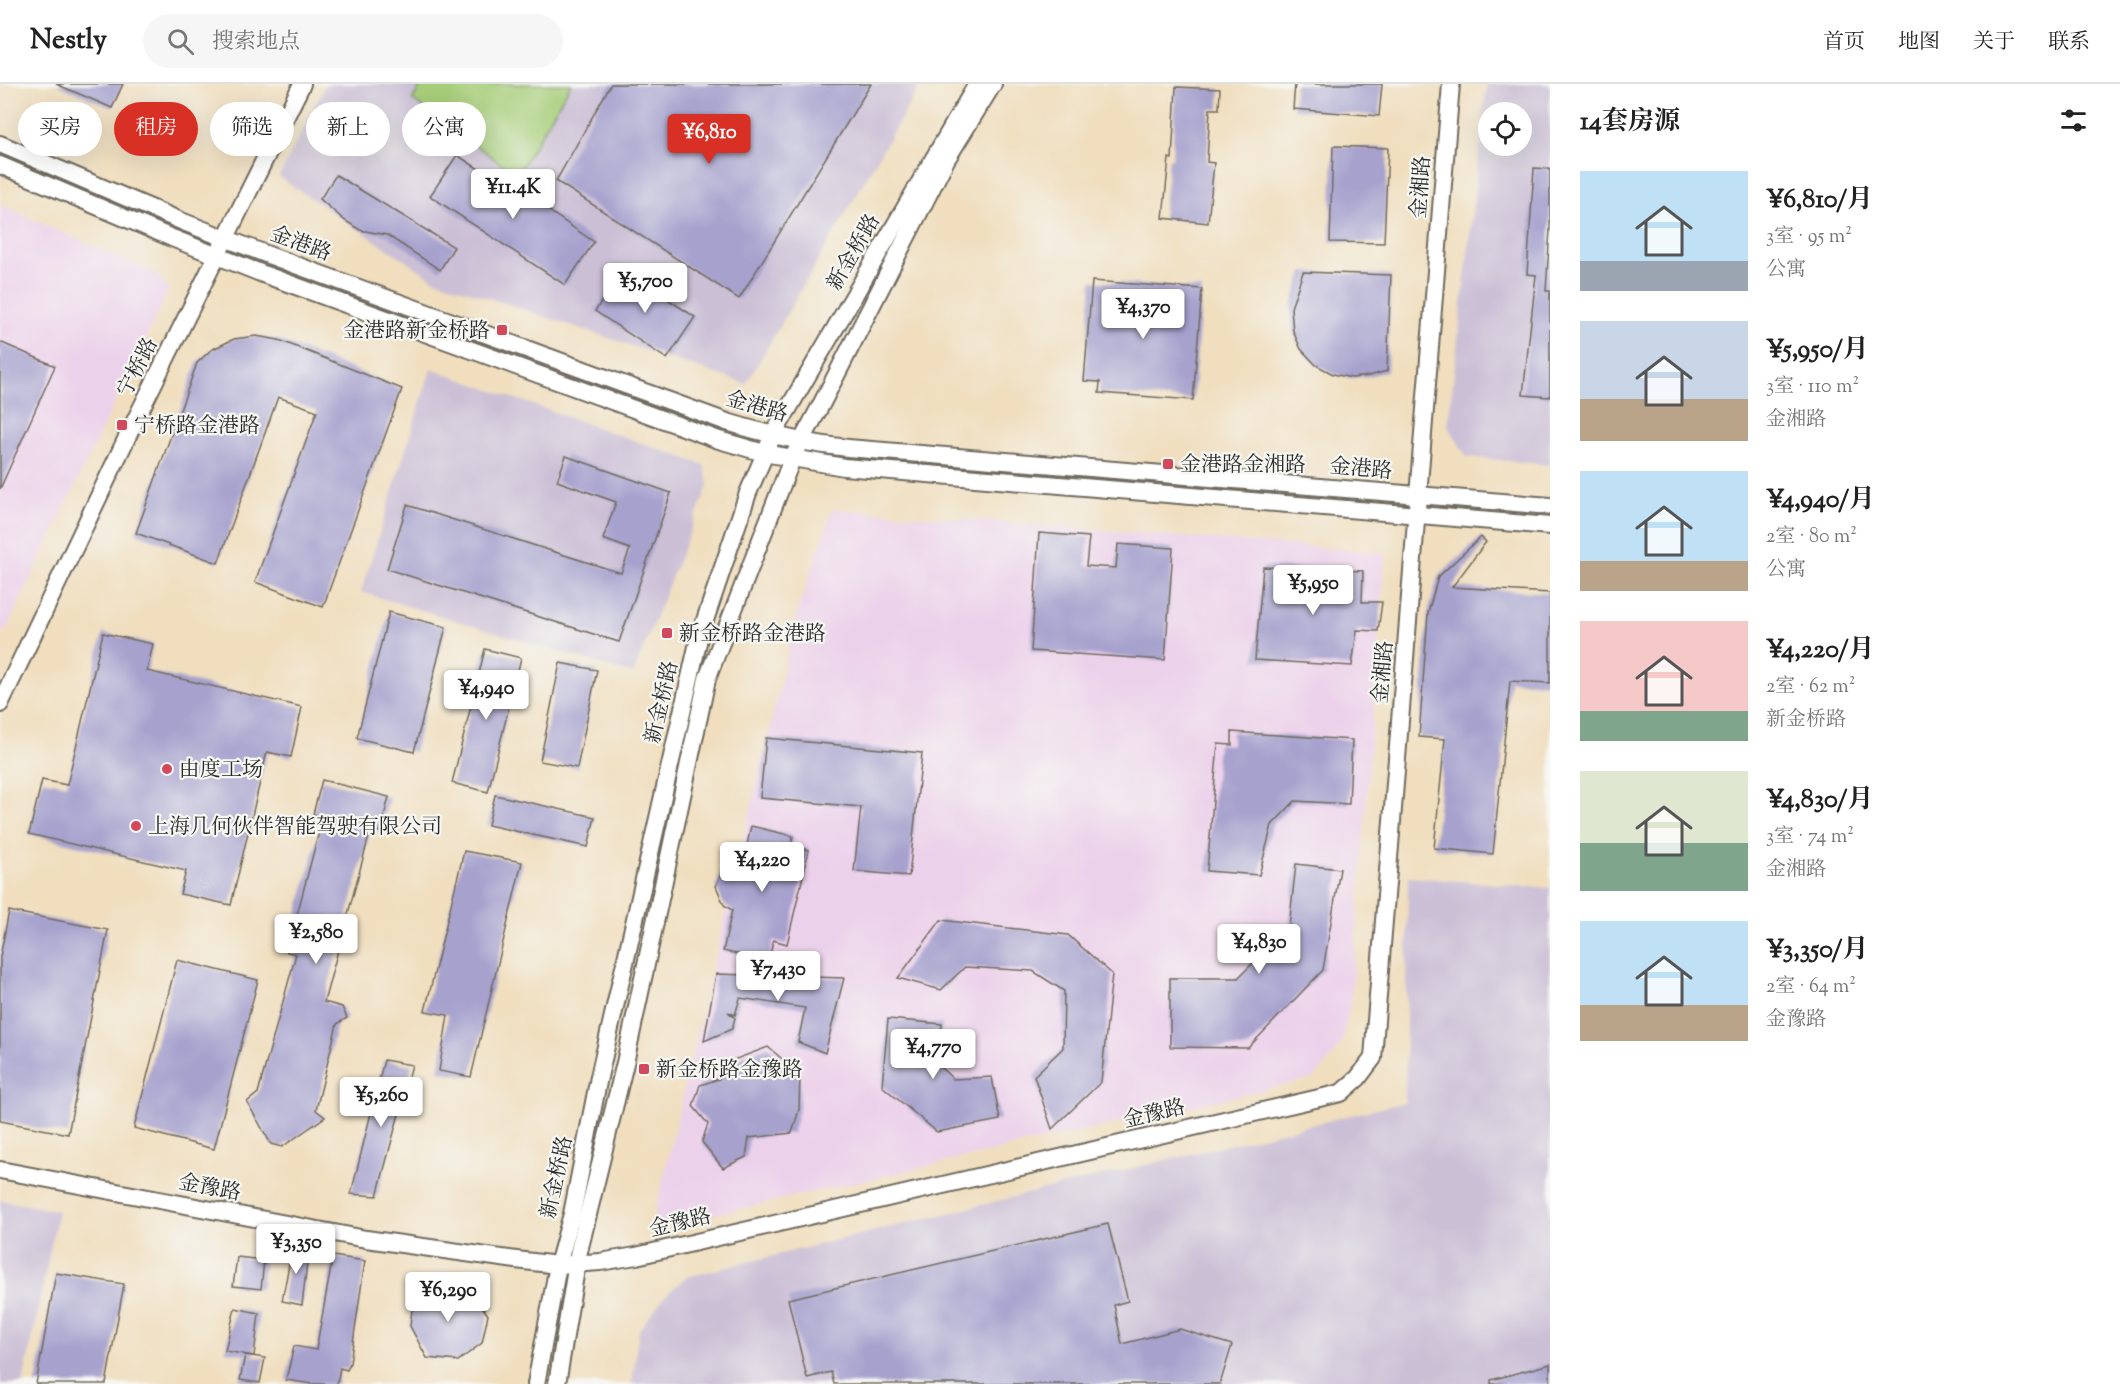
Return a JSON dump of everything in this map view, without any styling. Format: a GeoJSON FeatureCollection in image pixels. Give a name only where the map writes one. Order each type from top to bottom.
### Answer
{"type":"FeatureCollection","features":[{"type":"Feature","properties":{"kind":"street","name":"宁桥路"},"geometry":{"type":"LineString","coordinates":[[0,704],[130,429],[302,84]]}},
{"type":"Feature","properties":{"kind":"street","name":"新金桥路"},"geometry":{"type":"LineString","coordinates":[[536,1384],[558,1264],[572,1214],[599,1077],[699,638],[748,493],[773,435],[977,84]]}},
{"type":"Feature","properties":{"kind":"street","name":"新金桥路"},"geometry":{"type":"LineString","coordinates":[[557,1384],[576,1263],[625,1063],[707,680],[800,441],[822,403],[946,160],[993,84]]}},
{"type":"Feature","properties":{"kind":"street","name":"金湘路"},"geometry":{"type":"LineString","coordinates":[[1358,1078],[1373,1058],[1451,84]]}},
{"type":"Feature","properties":{"kind":"street","name":"金港路"},"geometry":{"type":"LineString","coordinates":[[0,144],[226,239],[727,422],[773,435],[839,447],[1550,506]]}},
{"type":"Feature","properties":{"kind":"street","name":"金港路"},"geometry":{"type":"LineString","coordinates":[[0,165],[217,256],[719,440],[764,453],[844,467],[1550,526]]}},
{"type":"Feature","properties":{"kind":"street","name":"金豫路"},"geometry":{"type":"LineString","coordinates":[[0,1170],[366,1239],[558,1264],[576,1263],[636,1256],[1341,1093],[1358,1078]]}},
{"type":"Feature","properties":{"kind":"shaded area"},"geometry":{"type":"Polygon","coordinates":[[[326,84],[921,84],[746,384],[435,280],[279,177],[290,156],[294,156],[294,147],[306,124],[306,156],[390,156],[390,102],[317,102],[326,84]]]}},
{"type":"Feature","properties":{"kind":"shaded area"},"geometry":{"type":"Polygon","coordinates":[[[1487,84],[1550,84],[1550,465],[1467,457],[1448,426],[1479,156],[1532,156],[1532,102],[1485,102],[1487,84]]]}},
{"type":"Feature","properties":{"kind":"shaded area"},"geometry":{"type":"Polygon","coordinates":[[[0,205],[156,274],[169,289],[5,632],[0,630],[0,205]]]}},
{"type":"Feature","properties":{"kind":"shaded area"},"geometry":{"type":"Polygon","coordinates":[[[431,369],[704,465],[709,484],[633,674],[361,592],[431,369]]]}},
{"type":"Feature","properties":{"kind":"shaded area"},"geometry":{"type":"Polygon","coordinates":[[[833,509],[1385,553],[1351,1001],[1341,1045],[1315,1078],[651,1229],[798,610],[833,509]]]}},
{"type":"Feature","properties":{"kind":"shaded area"},"geometry":{"type":"Polygon","coordinates":[[[1408,877],[1550,888],[1550,1384],[632,1384],[639,1330],[664,1297],[686,1277],[1405,1102],[1408,877]]]}},
{"type":"Feature","properties":{"kind":"shaded area"},"geometry":{"type":"Polygon","coordinates":[[[0,1200],[58,1211],[23,1384],[0,1384],[0,1200]]]}},
{"type":"Feature","properties":{"kind":"green space"},"geometry":{"type":"Polygon","coordinates":[[[422,84],[571,84],[517,175],[486,153],[486,102],[415,102],[412,100],[422,84]]]}},
{"type":"Feature","properties":{"kind":"building"},"geometry":{"type":"Polygon","coordinates":[[[56,84],[123,84],[112,108],[56,84]]]}},
{"type":"Feature","properties":{"kind":"building"},"geometry":{"type":"Polygon","coordinates":[[[611,84],[871,84],[739,299],[556,181],[611,84]]]}},
{"type":"Feature","properties":{"kind":"building"},"geometry":{"type":"Polygon","coordinates":[[[1295,84],[1382,84],[1379,116],[1293,109],[1295,84]]]}},
{"type":"Feature","properties":{"kind":"building"},"geometry":{"type":"Polygon","coordinates":[[[1176,87],[1220,89],[1219,109],[1210,109],[1207,162],[1214,163],[1208,223],[1163,218],[1169,158],[1172,159],[1176,87]]]}},
{"type":"Feature","properties":{"kind":"building"},"geometry":{"type":"Polygon","coordinates":[[[1333,146],[1388,148],[1384,243],[1330,242],[1333,146]]]}},
{"type":"Feature","properties":{"kind":"building"},"geometry":{"type":"Polygon","coordinates":[[[456,156],[459,156],[518,194],[520,191],[594,242],[565,285],[430,196],[456,156]]]}},
{"type":"Feature","properties":{"kind":"building"},"geometry":{"type":"Polygon","coordinates":[[[1534,168],[1550,169],[1550,229],[1546,291],[1550,291],[1550,397],[1523,395],[1536,275],[1527,274],[1534,168]]]}},
{"type":"Feature","properties":{"kind":"building"},"geometry":{"type":"Polygon","coordinates":[[[336,175],[454,247],[440,270],[387,235],[360,230],[344,220],[320,199],[336,175]]]}},
{"type":"Feature","properties":{"kind":"building"},"geometry":{"type":"Polygon","coordinates":[[[623,270],[695,317],[667,359],[595,311],[623,270]]]}},
{"type":"Feature","properties":{"kind":"building"},"geometry":{"type":"Polygon","coordinates":[[[1303,272],[1391,275],[1387,371],[1352,378],[1333,374],[1316,365],[1301,349],[1293,331],[1291,308],[1303,272]]]}},
{"type":"Feature","properties":{"kind":"building"},"geometry":{"type":"Polygon","coordinates":[[[1092,281],[1202,289],[1193,400],[1099,393],[1100,382],[1084,381],[1092,281]]]}},
{"type":"Feature","properties":{"kind":"building"},"geometry":{"type":"Polygon","coordinates":[[[256,336],[279,340],[402,389],[323,607],[255,582],[317,411],[278,397],[218,563],[136,533],[197,363],[211,350],[234,339],[256,336]]]}},
{"type":"Feature","properties":{"kind":"building"},"geometry":{"type":"Polygon","coordinates":[[[0,342],[55,366],[0,489],[0,342]]]}},
{"type":"Feature","properties":{"kind":"building"},"geometry":{"type":"Polygon","coordinates":[[[566,456],[671,493],[619,642],[387,569],[407,505],[621,573],[630,549],[603,539],[616,502],[557,481],[566,456]]]}},
{"type":"Feature","properties":{"kind":"building"},"geometry":{"type":"Polygon","coordinates":[[[1039,533],[1089,537],[1086,566],[1116,568],[1118,544],[1173,548],[1165,660],[1031,651],[1039,533]]]}},
{"type":"Feature","properties":{"kind":"building"},"geometry":{"type":"Polygon","coordinates":[[[1481,537],[1486,542],[1452,587],[1550,593],[1550,683],[1510,681],[1493,854],[1434,848],[1445,739],[1419,737],[1428,613],[1438,577],[1481,537]]]}},
{"type":"Feature","properties":{"kind":"building"},"geometry":{"type":"Polygon","coordinates":[[[1263,567],[1363,571],[1362,602],[1382,602],[1378,631],[1357,630],[1352,666],[1255,660],[1263,567]]]}},
{"type":"Feature","properties":{"kind":"building"},"geometry":{"type":"Polygon","coordinates":[[[389,612],[446,627],[414,752],[357,738],[389,612]]]}},
{"type":"Feature","properties":{"kind":"building","name":"由度工场"},"geometry":{"type":"Polygon","coordinates":[[[103,633],[153,644],[147,671],[302,707],[291,757],[267,752],[231,905],[180,894],[186,871],[29,834],[42,780],[67,785],[103,633]]]}},
{"type":"Feature","properties":{"kind":"building"},"geometry":{"type":"Polygon","coordinates":[[[485,649],[521,658],[488,792],[452,783],[485,649]]]}},
{"type":"Feature","properties":{"kind":"building"},"geometry":{"type":"Polygon","coordinates":[[[560,663],[597,670],[577,768],[540,761],[560,663]]]}},
{"type":"Feature","properties":{"kind":"building"},"geometry":{"type":"Polygon","coordinates":[[[1232,732],[1352,740],[1349,804],[1295,801],[1272,825],[1259,875],[1207,871],[1218,744],[1232,745],[1232,732]]]}},
{"type":"Feature","properties":{"kind":"building"},"geometry":{"type":"Polygon","coordinates":[[[766,738],[922,753],[909,876],[854,871],[861,807],[760,798],[766,738]]]}},
{"type":"Feature","properties":{"kind":"building"},"geometry":{"type":"Polygon","coordinates":[[[322,780],[389,797],[380,832],[371,829],[324,1002],[342,1007],[347,1018],[337,1024],[316,1110],[325,1117],[282,1147],[271,1144],[247,1102],[258,1093],[296,954],[287,952],[323,817],[313,814],[322,780]]]}},
{"type":"Feature","properties":{"kind":"building"},"geometry":{"type":"Polygon","coordinates":[[[495,795],[595,817],[588,847],[488,825],[495,795]]]}},
{"type":"Feature","properties":{"kind":"building"},"geometry":{"type":"Polygon","coordinates":[[[751,826],[793,836],[791,846],[809,850],[787,944],[773,940],[769,961],[723,951],[732,910],[724,905],[716,886],[721,874],[732,865],[743,864],[751,826]]]}},
{"type":"Feature","properties":{"kind":"building"},"geometry":{"type":"Polygon","coordinates":[[[464,851],[522,862],[471,1077],[439,1071],[448,1015],[425,1011],[464,851]]]}},
{"type":"Feature","properties":{"kind":"building"},"geometry":{"type":"Polygon","coordinates":[[[1296,864],[1340,869],[1323,970],[1248,1048],[1170,1047],[1170,978],[1238,978],[1289,927],[1296,864]]]}},
{"type":"Feature","properties":{"kind":"building"},"geometry":{"type":"Polygon","coordinates":[[[9,911],[108,930],[68,1134],[0,1121],[0,957],[9,911]]]}},
{"type":"Feature","properties":{"kind":"building"},"geometry":{"type":"Polygon","coordinates":[[[941,920],[1068,935],[1112,974],[1101,1082],[1052,1129],[1034,1076],[1063,1048],[1064,991],[1033,971],[965,967],[941,990],[898,978],[941,920]]]}},
{"type":"Feature","properties":{"kind":"building"},"geometry":{"type":"Polygon","coordinates":[[[177,960],[258,980],[214,1149],[134,1128],[177,960]]]}},
{"type":"Feature","properties":{"kind":"building"},"geometry":{"type":"Polygon","coordinates":[[[716,974],[844,978],[825,1053],[798,1042],[805,1008],[740,998],[735,1015],[728,1012],[735,1018],[732,1029],[704,1041],[716,974]]]}},
{"type":"Feature","properties":{"kind":"building"},"geometry":{"type":"Polygon","coordinates":[[[888,1019],[942,1024],[939,1066],[953,1079],[992,1077],[1000,1120],[937,1132],[882,1086],[888,1019]]]}},
{"type":"Feature","properties":{"kind":"building"},"geometry":{"type":"Polygon","coordinates":[[[768,1047],[800,1074],[799,1110],[792,1133],[749,1138],[746,1157],[723,1168],[702,1142],[708,1124],[693,1106],[700,1085],[719,1079],[725,1063],[768,1047]]]}},
{"type":"Feature","properties":{"kind":"building"},"geometry":{"type":"Polygon","coordinates":[[[384,1060],[412,1065],[377,1196],[351,1194],[384,1060]]]}},
{"type":"Feature","properties":{"kind":"building"},"geometry":{"type":"Polygon","coordinates":[[[1108,1224],[1128,1301],[1114,1305],[1122,1344],[1180,1329],[1232,1345],[1220,1384],[834,1384],[831,1372],[807,1378],[788,1299],[1108,1224]]]}},
{"type":"Feature","properties":{"kind":"building"},"geometry":{"type":"Polygon","coordinates":[[[293,1244],[309,1246],[302,1305],[282,1301],[293,1244]]]}},
{"type":"Feature","properties":{"kind":"building"},"geometry":{"type":"Polygon","coordinates":[[[333,1256],[365,1261],[350,1363],[347,1370],[340,1368],[337,1384],[312,1384],[286,1380],[294,1346],[316,1350],[333,1256]]]}},
{"type":"Feature","properties":{"kind":"building"},"geometry":{"type":"Polygon","coordinates":[[[237,1257],[264,1260],[261,1289],[233,1286],[237,1257]]]}},
{"type":"Feature","properties":{"kind":"building"},"geometry":{"type":"Polygon","coordinates":[[[56,1273],[124,1284],[106,1384],[36,1384],[56,1273]]]}},
{"type":"Feature","properties":{"kind":"building"},"geometry":{"type":"Polygon","coordinates":[[[443,1283],[469,1289],[488,1315],[482,1343],[458,1361],[427,1358],[410,1326],[413,1302],[443,1283]]]}},
{"type":"Feature","properties":{"kind":"building"},"geometry":{"type":"Polygon","coordinates":[[[235,1308],[259,1313],[254,1356],[225,1351],[235,1308]]]}},
{"type":"Feature","properties":{"kind":"building"},"geometry":{"type":"Polygon","coordinates":[[[245,1355],[265,1358],[260,1383],[240,1380],[245,1355]]]}},
{"type":"Feature","properties":{"kind":"building"},"geometry":{"type":"Polygon","coordinates":[[[1550,1364],[1550,1384],[1491,1384],[1491,1380],[1550,1364]]]}},
{"type":"Feature","properties":{"kind":"place","name":"金港路新金桥路"},"geometry":{"type":"Point","coordinates":[502,330]}},
{"type":"Feature","properties":{"kind":"place","name":"宁桥路金港路"},"geometry":{"type":"Point","coordinates":[122,425]}},
{"type":"Feature","properties":{"kind":"place","name":"金港路金湘路"},"geometry":{"type":"Point","coordinates":[1168,464]}},
{"type":"Feature","properties":{"kind":"place","name":"新金桥路金港路"},"geometry":{"type":"Point","coordinates":[667,633]}},
{"type":"Feature","properties":{"kind":"place","name":"由度工场"},"geometry":{"type":"Point","coordinates":[167,769]}},
{"type":"Feature","properties":{"kind":"place","name":"上海几何伙伴智能驾驶有限公司"},"geometry":{"type":"Point","coordinates":[136,826]}},
{"type":"Feature","properties":{"kind":"place","name":"新金桥路金豫路"},"geometry":{"type":"Point","coordinates":[644,1069]}}]}
